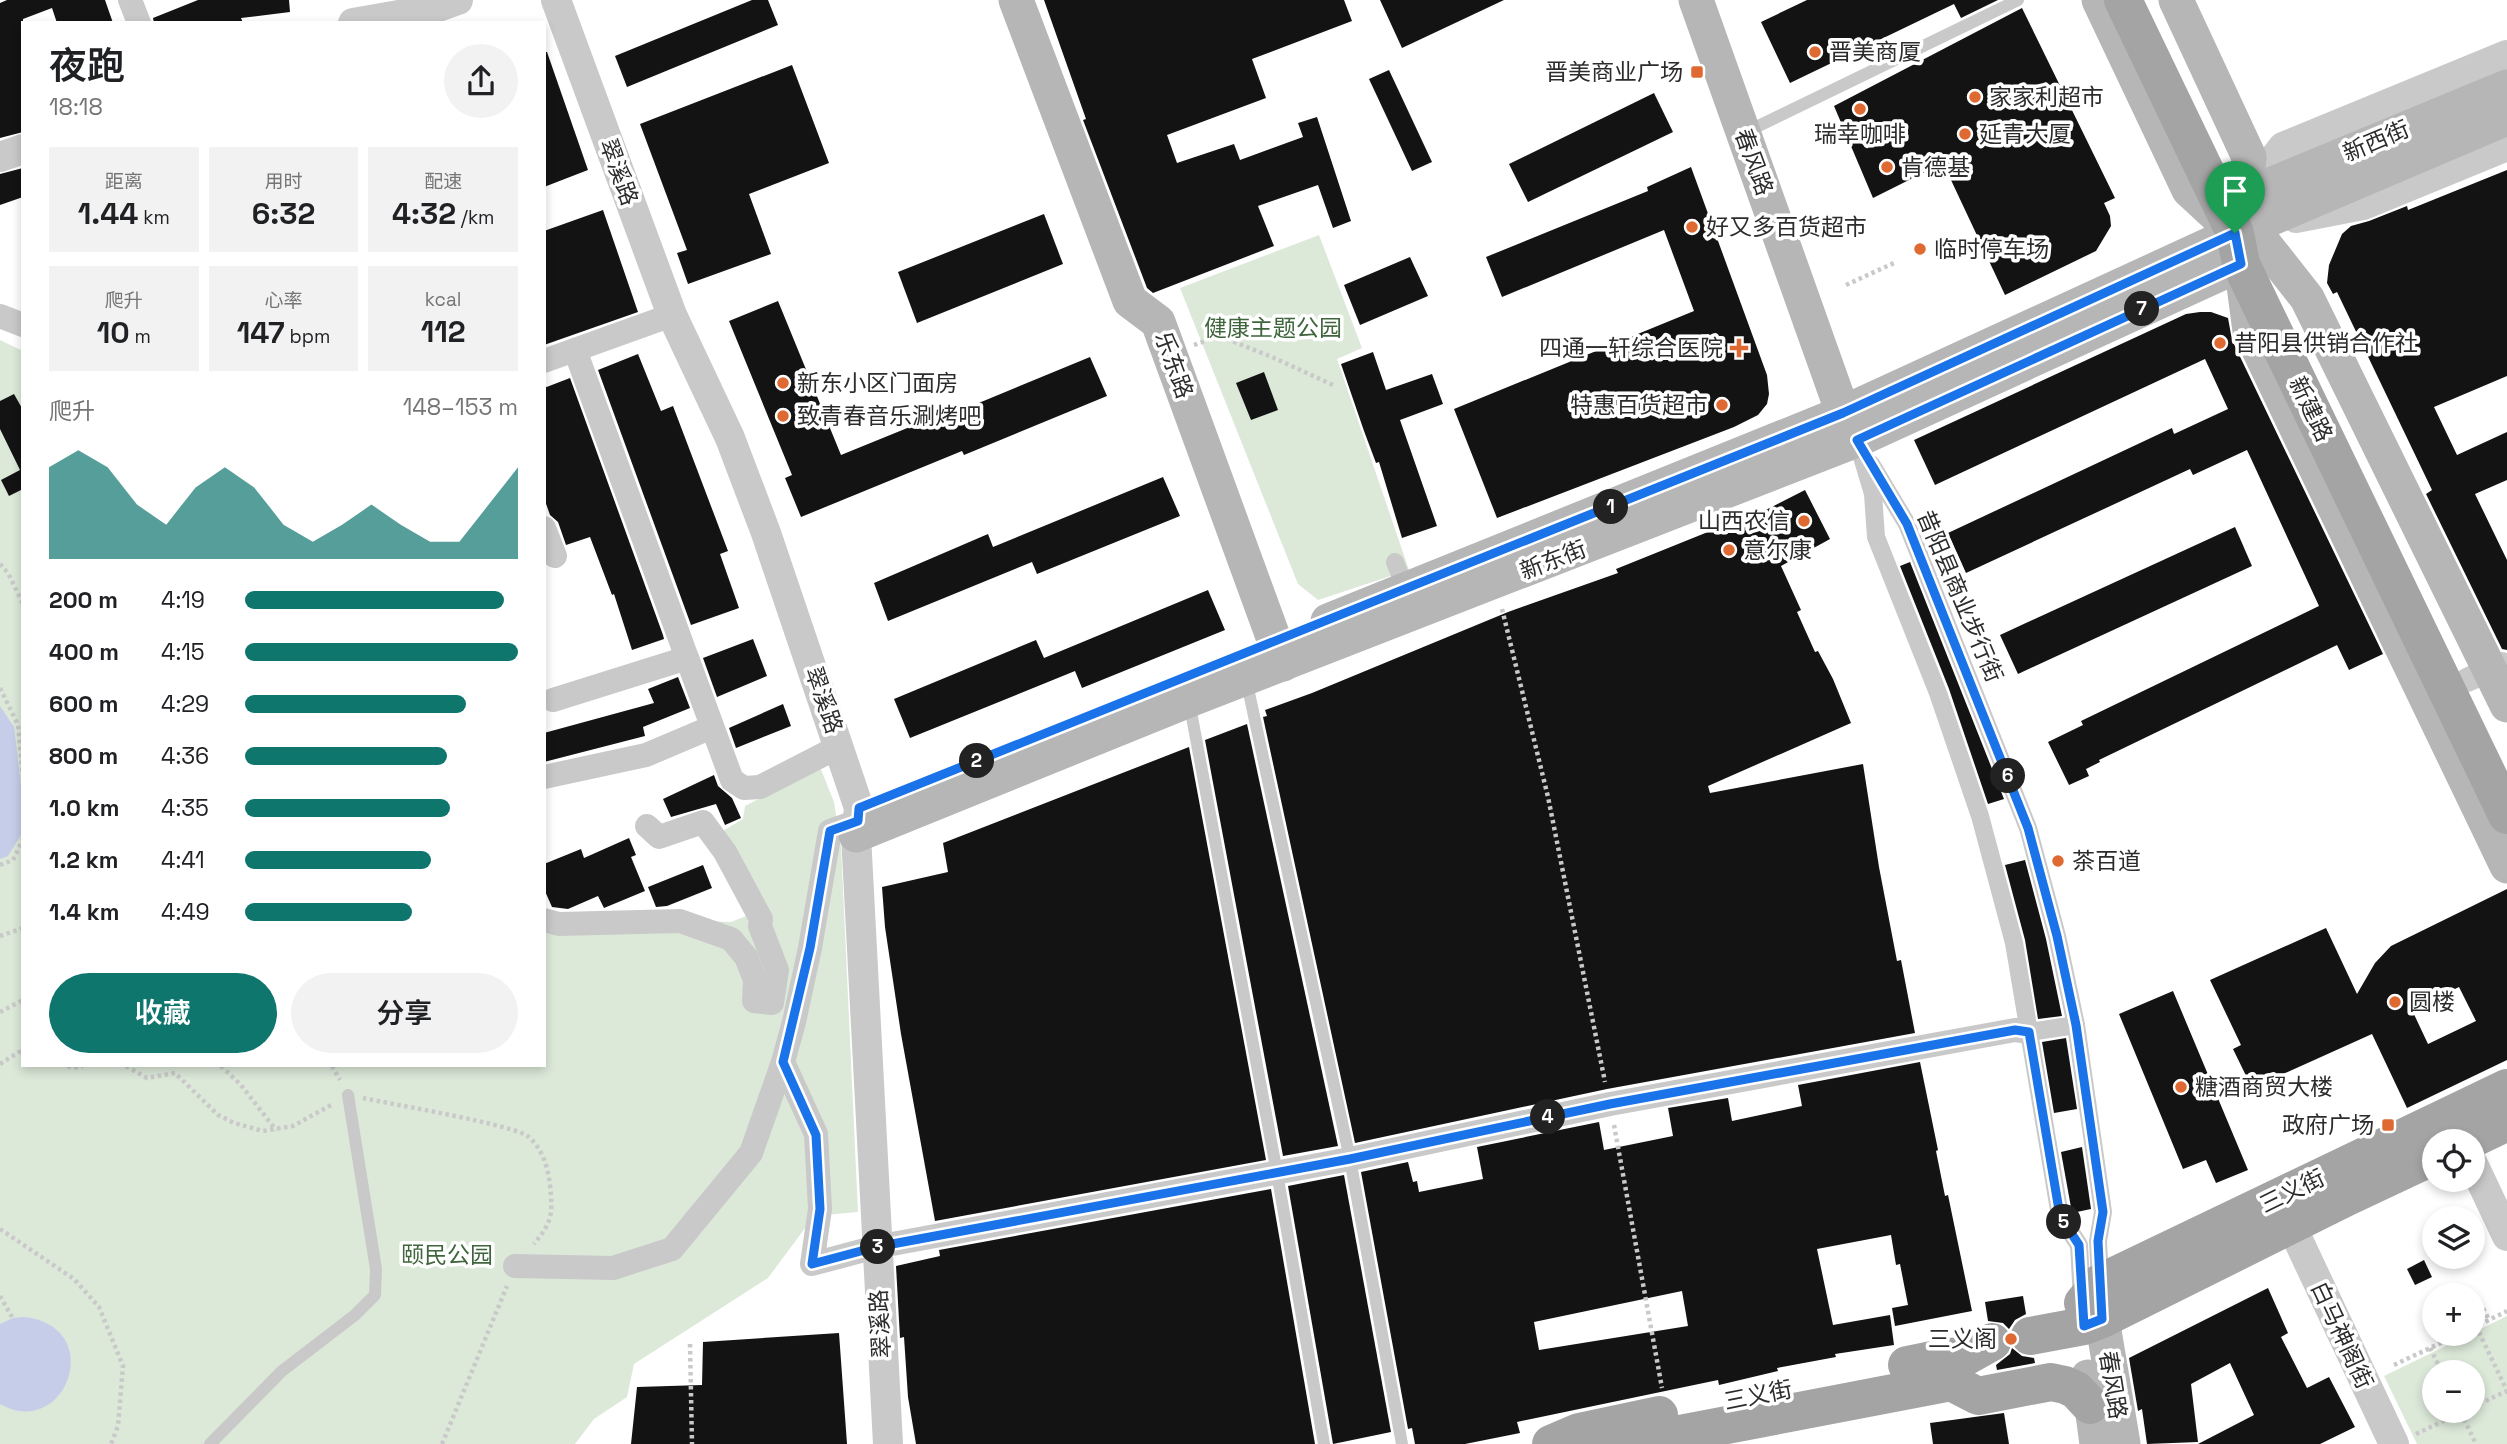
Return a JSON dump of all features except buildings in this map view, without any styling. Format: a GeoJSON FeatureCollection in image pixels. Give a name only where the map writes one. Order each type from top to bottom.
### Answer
{"type":"FeatureCollection","features":[{"type":"Feature","properties":{"kind":"main road","name":"乐东路"},"geometry":{"type":"LineString","coordinates":[[1016,0],[1130,301],[1158,322],[1279,653]]}},
{"type":"Feature","properties":{"kind":"main road","name":"春风路"},"geometry":{"type":"LineString","coordinates":[[1696,0],[1850,426]]}},
{"type":"Feature","properties":{"kind":"main road"},"geometry":{"type":"LineString","coordinates":[[2099,0],[2189,190],[2243,230]]}},
{"type":"Feature","properties":{"kind":"main road","name":"新建路"},"geometry":{"type":"LineString","coordinates":[[2123,0],[2243,230],[2486,672],[2507,758]]}},
{"type":"Feature","properties":{"kind":"main road","name":"新建路"},"geometry":{"type":"LineString","coordinates":[[2151,0],[2243,230],[2507,815]]}},
{"type":"Feature","properties":{"kind":"main road"},"geometry":{"type":"LineString","coordinates":[[2176,0],[2249,157],[2243,230],[2250,331],[2507,866]]}},
{"type":"Feature","properties":{"kind":"main road","name":"新西街"},"geometry":{"type":"LineString","coordinates":[[2243,230],[2507,87]]}},
{"type":"Feature","properties":{"kind":"main road","name":"新西街"},"geometry":{"type":"LineString","coordinates":[[2243,230],[2507,118]]}},
{"type":"Feature","properties":{"kind":"main road","name":"新东街"},"geometry":{"type":"LineString","coordinates":[[858,821],[1279,653],[1495,583],[1850,426],[2243,230]]}},
{"type":"Feature","properties":{"kind":"main road","name":"新东街"},"geometry":{"type":"LineString","coordinates":[[858,821],[1246,678],[1279,653],[1401,576],[1850,426]]}},
{"type":"Feature","properties":{"kind":"main road"},"geometry":{"type":"LineString","coordinates":[[2486,672],[2507,705]]}},
{"type":"Feature","properties":{"kind":"main road","name":"三义街"},"geometry":{"type":"LineString","coordinates":[[2092,1308],[2507,1088]]}},
{"type":"Feature","properties":{"kind":"main road"},"geometry":{"type":"LineString","coordinates":[[2485,1133],[2507,1122]]}},
{"type":"Feature","properties":{"kind":"main road","name":"三义街"},"geometry":{"type":"LineString","coordinates":[[2030,1336],[2291,1225],[2422,1162]]}},
{"type":"Feature","properties":{"kind":"main road","name":"春风路"},"geometry":{"type":"LineString","coordinates":[[2092,1308],[2090,1405],[2097,1444]]}},
{"type":"Feature","properties":{"kind":"main road","name":"春风路"},"geometry":{"type":"LineString","coordinates":[[2092,1308],[2123,1444]]}},
{"type":"Feature","properties":{"kind":"main road","name":"三义街"},"geometry":{"type":"LineString","coordinates":[[1552,1444],[1579,1432],[1666,1413],[1946,1357],[1970,1360]]}},
{"type":"Feature","properties":{"kind":"main road","name":"三义街"},"geometry":{"type":"LineString","coordinates":[[1970,1360],[1978,1396],[2051,1382],[2076,1391],[2090,1405]]}},
{"type":"Feature","properties":{"kind":"main road","name":"三义街"},"geometry":{"type":"LineString","coordinates":[[1628,1444],[1970,1360]]}},
{"type":"Feature","properties":{"kind":"street"},"geometry":{"type":"LineString","coordinates":[[131,0],[138,21]]}},
{"type":"Feature","properties":{"kind":"street"},"geometry":{"type":"LineString","coordinates":[[364,21],[433,9],[458,0]]}},
{"type":"Feature","properties":{"kind":"street","name":"翠溪路"},"geometry":{"type":"LineString","coordinates":[[556,0],[672,315],[730,438],[840,746],[858,821],[876,1247],[888,1444]]}},
{"type":"Feature","properties":{"kind":"street"},"geometry":{"type":"LineString","coordinates":[[2243,230],[2283,147],[2507,55]]}},
{"type":"Feature","properties":{"kind":"street"},"geometry":{"type":"LineString","coordinates":[[2243,230],[2362,205],[2507,146]]}},
{"type":"Feature","properties":{"kind":"street"},"geometry":{"type":"LineString","coordinates":[[0,157],[21,150]]}},
{"type":"Feature","properties":{"kind":"street"},"geometry":{"type":"LineString","coordinates":[[546,360],[672,315]]}},
{"type":"Feature","properties":{"kind":"street"},"geometry":{"type":"LineString","coordinates":[[0,316],[21,324]]}},
{"type":"Feature","properties":{"kind":"street"},"geometry":{"type":"LineString","coordinates":[[575,350],[732,780],[744,788],[760,787],[840,746]]}},
{"type":"Feature","properties":{"kind":"street"},"geometry":{"type":"LineString","coordinates":[[1850,426],[1873,494],[1876,537],[1938,693],[1980,816],[2014,943],[2060,1216],[2079,1245],[2092,1308]]}},
{"type":"Feature","properties":{"kind":"street","name":"昔阳县商业步行街"},"geometry":{"type":"LineString","coordinates":[[1850,426],[1907,524],[2028,828],[2057,936],[2076,1025],[2103,1212],[2092,1308]]}},
{"type":"Feature","properties":{"kind":"street"},"geometry":{"type":"LineString","coordinates":[[546,533],[555,556]]}},
{"type":"Feature","properties":{"kind":"street"},"geometry":{"type":"LineString","coordinates":[[553,700],[687,658]]}},
{"type":"Feature","properties":{"kind":"street"},"geometry":{"type":"LineString","coordinates":[[546,777],[646,755],[712,727]]}},
{"type":"Feature","properties":{"kind":"street"},"geometry":{"type":"LineString","coordinates":[[515,1266],[613,1268],[672,1249],[751,1153],[783,1062],[810,948],[830,831],[858,821]]}},
{"type":"Feature","properties":{"kind":"street"},"geometry":{"type":"LineString","coordinates":[[546,921],[559,924],[680,921],[731,939],[746,957],[755,980],[754,1001],[772,1003],[777,970],[760,926],[761,919],[725,852],[703,822],[659,837],[647,826]]}},
{"type":"Feature","properties":{"kind":"street"},"geometry":{"type":"LineString","coordinates":[[783,1062],[816,1135],[820,1209],[812,1264],[876,1247],[1350,1159],[1610,1104],[2015,1030],[2029,1032],[2076,1025]]}},
{"type":"Feature","properties":{"kind":"street"},"geometry":{"type":"LineString","coordinates":[[2485,1189],[2507,1236]]}},
{"type":"Feature","properties":{"kind":"street","name":"白马神阁街"},"geometry":{"type":"LineString","coordinates":[[2291,1225],[2400,1441]]}},
{"type":"Feature","properties":{"kind":"lane"},"geometry":{"type":"LineString","coordinates":[[1744,133],[2018,0]]}},
{"type":"Feature","properties":{"kind":"lane"},"geometry":{"type":"LineString","coordinates":[[1246,678],[1350,1159],[1402,1444]]}},
{"type":"Feature","properties":{"kind":"lane"},"geometry":{"type":"LineString","coordinates":[[1189,701],[1277,1173],[1324,1444]]}},
{"type":"Feature","properties":{"kind":"lane"},"geometry":{"type":"LineString","coordinates":[[210,1444],[282,1371],[355,1315],[375,1295],[376,1269],[348,1095]]}},
{"type":"Feature","properties":{"kind":"path"},"geometry":{"type":"LineString","coordinates":[[1846,285],[1894,263]]}},
{"type":"Feature","properties":{"kind":"path"},"geometry":{"type":"LineString","coordinates":[[1170,353],[1219,336],[1272,356],[1333,386]]}},
{"type":"Feature","properties":{"kind":"path"},"geometry":{"type":"LineString","coordinates":[[0,564],[8,573],[21,600]]}},
{"type":"Feature","properties":{"kind":"path"},"geometry":{"type":"LineString","coordinates":[[1495,583],[1548,797],[1610,1104],[1666,1413]]}},
{"type":"Feature","properties":{"kind":"path"},"geometry":{"type":"LineString","coordinates":[[0,688],[18,725],[21,757]]}},
{"type":"Feature","properties":{"kind":"path"},"geometry":{"type":"LineString","coordinates":[[0,865],[13,860],[21,843]]}},
{"type":"Feature","properties":{"kind":"path"},"geometry":{"type":"LineString","coordinates":[[0,936],[21,930]]}},
{"type":"Feature","properties":{"kind":"path"},"geometry":{"type":"LineString","coordinates":[[0,1012],[21,1001]]}},
{"type":"Feature","properties":{"kind":"path"},"geometry":{"type":"LineString","coordinates":[[0,1064],[21,1052]]}},
{"type":"Feature","properties":{"kind":"path"},"geometry":{"type":"LineString","coordinates":[[128,1067],[146,1078],[175,1073],[218,1115],[262,1131],[293,1126],[348,1095],[505,1128],[529,1136],[548,1165],[551,1199],[549,1226],[515,1266],[442,1444]]}},
{"type":"Feature","properties":{"kind":"path"},"geometry":{"type":"LineString","coordinates":[[222,1067],[240,1084],[276,1130]]}},
{"type":"Feature","properties":{"kind":"path"},"geometry":{"type":"LineString","coordinates":[[0,1229],[74,1279],[99,1307],[123,1366],[118,1426],[111,1444]]}},
{"type":"Feature","properties":{"kind":"path"},"geometry":{"type":"LineString","coordinates":[[0,1296],[12,1317]]}},
{"type":"Feature","properties":{"kind":"path"},"geometry":{"type":"LineString","coordinates":[[2485,1322],[2507,1311]]}},
{"type":"Feature","properties":{"kind":"path"},"geometry":{"type":"LineString","coordinates":[[2485,1313],[2489,1320]]}},
{"type":"Feature","properties":{"kind":"path"},"geometry":{"type":"LineString","coordinates":[[690,1343],[692,1444]]}},
{"type":"Feature","properties":{"kind":"path"},"geometry":{"type":"LineString","coordinates":[[2394,1365],[2434,1346]]}},
{"type":"Feature","properties":{"kind":"path"},"geometry":{"type":"LineString","coordinates":[[2484,1346],[2507,1391],[2485,1401]]}},
{"type":"Feature","properties":{"kind":"path"},"geometry":{"type":"LineString","coordinates":[[2430,1348],[2436,1360]]}},
{"type":"Feature","properties":{"kind":"path"},"geometry":{"type":"LineString","coordinates":[[2400,1441],[2437,1423]]}},
{"type":"Feature","properties":{"kind":"path"},"geometry":{"type":"LineString","coordinates":[[2467,1423],[2476,1444]]}},
{"type":"Feature","properties":{"kind":"green space","name":"健康主题公园"},"geometry":{"type":"Polygon","coordinates":[[[1319,235],[1362,348],[1337,359],[1409,570],[1318,600],[1298,584],[1180,288],[1319,235]]]}},
{"type":"Feature","properties":{"kind":"green space","name":"颐民公园"},"geometry":{"type":"Polygon","coordinates":[[[0,340],[21,350],[21,1067],[546,1067],[546,915],[731,922],[761,910],[721,832],[743,819],[745,806],[820,767],[834,802],[841,846],[858,1212],[814,1216],[768,1278],[634,1364],[627,1397],[594,1419],[575,1444],[0,1444],[0,340]]]}},
{"type":"Feature","properties":{"kind":"green space"},"geometry":{"type":"Polygon","coordinates":[[[2507,1316],[2507,1444],[2417,1444],[2384,1376],[2446,1346],[2485,1346],[2485,1327],[2507,1316]]]}},
{"type":"Feature","properties":{"kind":"water"},"geometry":{"type":"Polygon","coordinates":[[[0,706],[14,727],[21,785],[21,835],[8,856],[0,859],[0,706]]]}},
{"type":"Feature","properties":{"kind":"water"},"geometry":{"type":"Polygon","coordinates":[[[25,1317],[50,1325],[65,1340],[71,1359],[68,1378],[58,1396],[43,1408],[23,1411],[0,1404],[0,1324],[13,1318],[25,1317]]]}},
{"type":"Feature","properties":{"kind":"place","name":"晋美商厦"},"geometry":{"type":"Point","coordinates":[1815,52]}},
{"type":"Feature","properties":{"kind":"place","name":"晋美商业广场"},"geometry":{"type":"Point","coordinates":[1697,72]}},
{"type":"Feature","properties":{"kind":"place","name":"家家利超市"},"geometry":{"type":"Point","coordinates":[1975,97]}},
{"type":"Feature","properties":{"kind":"place","name":"瑞幸咖啡"},"geometry":{"type":"Point","coordinates":[1860,109]}},
{"type":"Feature","properties":{"kind":"place","name":"延青大厦"},"geometry":{"type":"Point","coordinates":[1965,134]}},
{"type":"Feature","properties":{"kind":"place","name":"肯德基"},"geometry":{"type":"Point","coordinates":[1887,167]}},
{"type":"Feature","properties":{"kind":"place","name":"好又多百货超市"},"geometry":{"type":"Point","coordinates":[1692,227]}},
{"type":"Feature","properties":{"kind":"place","name":"临时停车场"},"geometry":{"type":"Point","coordinates":[1920,249]}},
{"type":"Feature","properties":{"kind":"place","name":"昔阳县供销合作社"},"geometry":{"type":"Point","coordinates":[2220,343]}},
{"type":"Feature","properties":{"kind":"place","name":"四通一轩综合医院"},"geometry":{"type":"Point","coordinates":[1739,348]}},
{"type":"Feature","properties":{"kind":"place","name":"新东小区门面房"},"geometry":{"type":"Point","coordinates":[783,383]}},
{"type":"Feature","properties":{"kind":"place","name":"特惠百货超市"},"geometry":{"type":"Point","coordinates":[1722,405]}},
{"type":"Feature","properties":{"kind":"place","name":"致青春音乐涮烤吧"},"geometry":{"type":"Point","coordinates":[783,416]}},
{"type":"Feature","properties":{"kind":"place","name":"山西农信"},"geometry":{"type":"Point","coordinates":[1804,521]}},
{"type":"Feature","properties":{"kind":"place","name":"意尔康"},"geometry":{"type":"Point","coordinates":[1729,550]}},
{"type":"Feature","properties":{"kind":"place","name":"茶百道"},"geometry":{"type":"Point","coordinates":[2058,861]}},
{"type":"Feature","properties":{"kind":"place","name":"圆楼"},"geometry":{"type":"Point","coordinates":[2395,1002]}},
{"type":"Feature","properties":{"kind":"place","name":"糖酒商贸大楼"},"geometry":{"type":"Point","coordinates":[2181,1087]}},
{"type":"Feature","properties":{"kind":"place","name":"政府广场"},"geometry":{"type":"Point","coordinates":[2388,1125]}},
{"type":"Feature","properties":{"kind":"place","name":"三义阁"},"geometry":{"type":"Point","coordinates":[2011,1339]}},
{"type":"Feature","properties":{"kind":"route"},"geometry":{"type":"LineString","coordinates":[[2235,233],[2241,264],[1857,440],[1907,524],[2028,828],[2057,936],[2076,1025],[2103,1212],[2098,1241],[2102,1319],[2084,1326],[2079,1245],[2060,1216],[2029,1032],[2015,1030],[1610,1104],[1350,1159],[876,1247],[812,1264],[820,1209],[816,1135],[783,1062],[810,948],[814,911],[830,831],[858,821],[859,808],[1843,413],[2235,233]]}}]}
